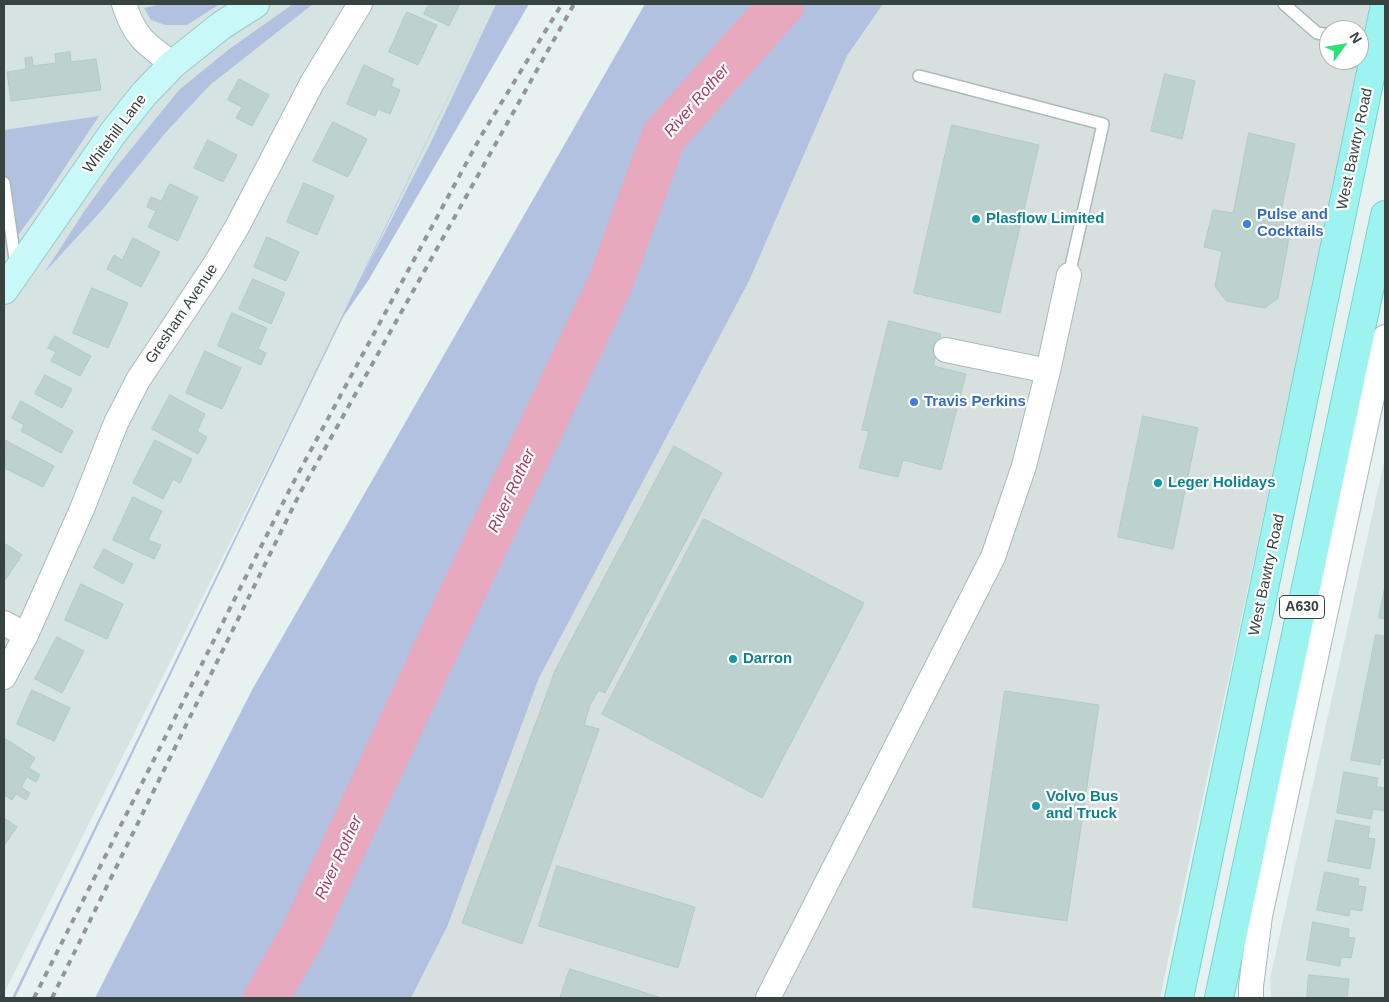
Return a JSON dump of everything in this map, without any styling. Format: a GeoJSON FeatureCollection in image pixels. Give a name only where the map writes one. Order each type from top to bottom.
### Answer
{"type":"FeatureCollection","features":[{"type":"Feature","properties":{"kind":"main road","name":"Whitehill Lane"},"geometry":{"type":"LineString","coordinates":[[10,281],[113,133],[144,94],[173,64],[222,25],[254,4]]}},
{"type":"Feature","properties":{"kind":"main road","name":"West Bawtry Road"},"geometry":{"type":"LineString","coordinates":[[1369,39],[1385,5]]}},
{"type":"Feature","properties":{"kind":"main road","name":"West Bawtry Road"},"geometry":{"type":"LineString","coordinates":[[1179,998],[1362,70]]}},
{"type":"Feature","properties":{"kind":"main road","name":"A630"},"geometry":{"type":"LineString","coordinates":[[1220,998],[1385,215]]}},
{"type":"Feature","properties":{"kind":"street"},"geometry":{"type":"LineString","coordinates":[[124,4],[130,22],[144,43],[173,64]]}},
{"type":"Feature","properties":{"kind":"street","name":"Gresham Avenue"},"geometry":{"type":"LineString","coordinates":[[4,676],[26,634],[82,509],[116,423],[138,380],[233,235],[312,83],[360,4]]}},
{"type":"Feature","properties":{"kind":"street"},"geometry":{"type":"LineString","coordinates":[[768,998],[993,557],[1024,466],[1048,371],[1069,275]]}},
{"type":"Feature","properties":{"kind":"street"},"geometry":{"type":"LineString","coordinates":[[1251,998],[1260,916],[1385,337]]}},
{"type":"Feature","properties":{"kind":"street"},"geometry":{"type":"LineString","coordinates":[[946,350],[1048,371]]}},
{"type":"Feature","properties":{"kind":"street"},"geometry":{"type":"LineString","coordinates":[[4,623],[26,634]]}},
{"type":"Feature","properties":{"kind":"lane"},"geometry":{"type":"LineString","coordinates":[[1284,4],[1319,33]]}},
{"type":"Feature","properties":{"kind":"lane"},"geometry":{"type":"LineString","coordinates":[[919,76],[1103,124],[1069,275]]}},
{"type":"Feature","properties":{"kind":"lane"},"geometry":{"type":"LineString","coordinates":[[4,183],[10,281]]}},
{"type":"Feature","properties":{"kind":"shaded area"},"geometry":{"type":"Polygon","coordinates":[[[4,4],[496,4],[430,144],[4,993],[4,4]]]}},
{"type":"Feature","properties":{"kind":"shaded area"},"geometry":{"type":"Polygon","coordinates":[[[162,4],[220,4],[187,25],[165,25],[151,20],[144,8],[162,4]]]}},
{"type":"Feature","properties":{"kind":"shaded area"},"geometry":{"type":"Polygon","coordinates":[[[293,4],[313,4],[210,85],[167,131],[102,210],[45,272],[83,213],[114,170],[179,90],[228,50],[293,4]]]}},
{"type":"Feature","properties":{"kind":"shaded area"},"geometry":{"type":"Polygon","coordinates":[[[493,4],[361,279],[430,144],[496,4],[529,4],[368,281],[343,317],[15,998],[12,998],[493,4]]]}},
{"type":"Feature","properties":{"kind":"shaded area"},"geometry":{"type":"Polygon","coordinates":[[[645,4],[883,4],[847,56],[749,281],[539,678],[448,925],[411,998],[95,998],[252,690],[645,4]]]}},
{"type":"Feature","properties":{"kind":"shaded area"},"geometry":{"type":"Polygon","coordinates":[[[883,4],[1373,4],[1369,23],[1369,20],[1319,20],[1319,70],[1359,70],[1160,998],[411,998],[448,925],[539,678],[749,281],[847,56],[883,4]]]}},
{"type":"Feature","properties":{"kind":"shaded area"},"geometry":{"type":"Polygon","coordinates":[[[99,116],[36,211],[12,243],[4,183],[4,130],[99,116]]]}},
{"type":"Feature","properties":{"kind":"shaded area"},"geometry":{"type":"Polygon","coordinates":[[[1385,457],[1385,998],[1271,998],[1270,979],[1385,457]]]}},
{"type":"Feature","properties":{"kind":"building"},"geometry":{"type":"Polygon","coordinates":[[[429,4],[460,4],[449,26],[424,14],[429,4]]]}},
{"type":"Feature","properties":{"kind":"building"},"geometry":{"type":"Polygon","coordinates":[[[407,12],[437,25],[418,65],[389,52],[407,12]]]}},
{"type":"Feature","properties":{"kind":"building"},"geometry":{"type":"Polygon","coordinates":[[[70,52],[71,62],[96,59],[101,90],[11,101],[7,72],[26,69],[25,58],[32,57],[33,66],[56,63],[55,54],[70,52]]]}},
{"type":"Feature","properties":{"kind":"building"},"geometry":{"type":"Polygon","coordinates":[[[364,65],[394,79],[391,86],[400,90],[390,114],[378,109],[375,116],[347,104],[364,65]]]}},
{"type":"Feature","properties":{"kind":"building"},"geometry":{"type":"Polygon","coordinates":[[[1165,74],[1195,81],[1182,139],[1151,131],[1165,74]]]}},
{"type":"Feature","properties":{"kind":"building"},"geometry":{"type":"Polygon","coordinates":[[[239,79],[269,95],[252,126],[236,118],[242,107],[228,100],[239,79]]]}},
{"type":"Feature","properties":{"kind":"building"},"geometry":{"type":"Polygon","coordinates":[[[333,122],[367,139],[348,177],[313,161],[333,122]]]}},
{"type":"Feature","properties":{"kind":"building","name":"Plasflow Limited"},"geometry":{"type":"Polygon","coordinates":[[[952,125],[1039,145],[1000,313],[914,293],[952,125]]]}},
{"type":"Feature","properties":{"kind":"building","name":"Pulse and Cocktails"},"geometry":{"type":"Polygon","coordinates":[[[1249,133],[1295,144],[1280,216],[1290,233],[1278,298],[1265,308],[1226,301],[1215,286],[1222,251],[1204,247],[1213,210],[1233,213],[1249,133]]]}},
{"type":"Feature","properties":{"kind":"building"},"geometry":{"type":"Polygon","coordinates":[[[208,140],[237,155],[223,182],[194,168],[208,140]]]}},
{"type":"Feature","properties":{"kind":"building"},"geometry":{"type":"Polygon","coordinates":[[[304,183],[334,196],[317,235],[287,222],[304,183]]]}},
{"type":"Feature","properties":{"kind":"building"},"geometry":{"type":"Polygon","coordinates":[[[170,184],[198,197],[178,241],[148,227],[156,211],[147,207],[151,197],[161,201],[170,184]]]}},
{"type":"Feature","properties":{"kind":"building"},"geometry":{"type":"Polygon","coordinates":[[[267,237],[299,252],[286,281],[254,267],[267,237]]]}},
{"type":"Feature","properties":{"kind":"building"},"geometry":{"type":"Polygon","coordinates":[[[133,238],[160,252],[141,287],[107,269],[114,255],[122,260],[133,238]]]}},
{"type":"Feature","properties":{"kind":"building"},"geometry":{"type":"Polygon","coordinates":[[[253,279],[285,293],[271,324],[239,309],[253,279]]]}},
{"type":"Feature","properties":{"kind":"building"},"geometry":{"type":"Polygon","coordinates":[[[92,288],[128,303],[108,348],[73,333],[92,288]]]}},
{"type":"Feature","properties":{"kind":"building"},"geometry":{"type":"Polygon","coordinates":[[[232,313],[267,328],[258,349],[266,353],[261,365],[218,346],[232,313]]]}},
{"type":"Feature","properties":{"kind":"building","name":"Travis Perkins"},"geometry":{"type":"Polygon","coordinates":[[[889,321],[941,334],[933,366],[966,374],[941,470],[903,460],[898,477],[859,468],[869,431],[862,430],[889,321]]]}},
{"type":"Feature","properties":{"kind":"building"},"geometry":{"type":"Polygon","coordinates":[[[55,336],[91,356],[80,376],[51,361],[56,352],[48,348],[55,336]]]}},
{"type":"Feature","properties":{"kind":"building"},"geometry":{"type":"Polygon","coordinates":[[[205,351],[241,368],[222,409],[186,393],[205,351]]]}},
{"type":"Feature","properties":{"kind":"building"},"geometry":{"type":"Polygon","coordinates":[[[45,375],[72,389],[62,408],[35,394],[45,375]]]}},
{"type":"Feature","properties":{"kind":"building"},"geometry":{"type":"Polygon","coordinates":[[[170,395],[205,414],[197,431],[207,437],[198,454],[152,429],[170,395]]]}},
{"type":"Feature","properties":{"kind":"building"},"geometry":{"type":"Polygon","coordinates":[[[21,401],[73,431],[61,453],[21,431],[24,425],[12,418],[21,401]]]}},
{"type":"Feature","properties":{"kind":"building","name":"Leger Holidays"},"geometry":{"type":"Polygon","coordinates":[[[1143,416],[1198,428],[1173,549],[1118,537],[1143,416]]]}},
{"type":"Feature","properties":{"kind":"building"},"geometry":{"type":"Polygon","coordinates":[[[5,440],[54,466],[43,487],[4,468],[5,440]]]}},
{"type":"Feature","properties":{"kind":"building"},"geometry":{"type":"Polygon","coordinates":[[[155,440],[192,459],[180,483],[173,479],[163,499],[133,483],[155,440]]]}},
{"type":"Feature","properties":{"kind":"building"},"geometry":{"type":"Polygon","coordinates":[[[674,446],[722,473],[605,693],[599,690],[590,705],[584,725],[599,729],[522,944],[462,923],[555,671],[674,446]]]}},
{"type":"Feature","properties":{"kind":"building"},"geometry":{"type":"Polygon","coordinates":[[[133,497],[162,511],[148,540],[161,545],[154,559],[113,540],[133,497]]]}},
{"type":"Feature","properties":{"kind":"building","name":"Darron"},"geometry":{"type":"Polygon","coordinates":[[[704,519],[864,603],[762,798],[602,714],[704,519]]]}},
{"type":"Feature","properties":{"kind":"building"},"geometry":{"type":"Polygon","coordinates":[[[6,544],[22,555],[5,580],[4,547],[6,544]]]}},
{"type":"Feature","properties":{"kind":"building"},"geometry":{"type":"Polygon","coordinates":[[[104,549],[133,564],[123,584],[94,568],[104,549]]]}},
{"type":"Feature","properties":{"kind":"building"},"geometry":{"type":"Polygon","coordinates":[[[81,584],[123,604],[107,639],[65,620],[81,584]]]}},
{"type":"Feature","properties":{"kind":"building"},"geometry":{"type":"Polygon","coordinates":[[[1385,586],[1385,619],[1379,618],[1385,586]]]}},
{"type":"Feature","properties":{"kind":"building"},"geometry":{"type":"Polygon","coordinates":[[[1376,635],[1385,636],[1385,758],[1381,758],[1380,765],[1351,760],[1376,635]]]}},
{"type":"Feature","properties":{"kind":"building"},"geometry":{"type":"Polygon","coordinates":[[[57,637],[84,651],[62,693],[35,679],[57,637]]]}},
{"type":"Feature","properties":{"kind":"building"},"geometry":{"type":"Polygon","coordinates":[[[32,690],[70,708],[54,741],[17,724],[32,690]]]}},
{"type":"Feature","properties":{"kind":"building","name":"Volvo Bus and Truck"},"geometry":{"type":"Polygon","coordinates":[[[1005,691],[1099,705],[1067,921],[973,907],[1005,691]]]}},
{"type":"Feature","properties":{"kind":"building"},"geometry":{"type":"Polygon","coordinates":[[[4,738],[35,758],[29,768],[40,775],[36,782],[27,777],[21,787],[30,793],[26,800],[16,794],[12,800],[4,795],[4,738]]]}},
{"type":"Feature","properties":{"kind":"building"},"geometry":{"type":"Polygon","coordinates":[[[1344,772],[1378,778],[1376,787],[1385,788],[1385,811],[1373,809],[1371,819],[1337,813],[1344,772]]]}},
{"type":"Feature","properties":{"kind":"building"},"geometry":{"type":"Polygon","coordinates":[[[4,818],[17,827],[4,846],[4,818]]]}},
{"type":"Feature","properties":{"kind":"building"},"geometry":{"type":"Polygon","coordinates":[[[1336,820],[1370,827],[1368,838],[1375,839],[1370,869],[1328,861],[1336,820]]]}},
{"type":"Feature","properties":{"kind":"building"},"geometry":{"type":"Polygon","coordinates":[[[557,866],[695,907],[678,968],[539,926],[557,866]]]}},
{"type":"Feature","properties":{"kind":"building"},"geometry":{"type":"Polygon","coordinates":[[[1325,872],[1359,879],[1358,886],[1366,887],[1362,911],[1350,909],[1349,916],[1317,910],[1325,872]]]}},
{"type":"Feature","properties":{"kind":"building"},"geometry":{"type":"Polygon","coordinates":[[[1313,922],[1349,929],[1348,937],[1355,938],[1351,958],[1341,957],[1340,966],[1307,960],[1313,922]]]}},
{"type":"Feature","properties":{"kind":"building"},"geometry":{"type":"Polygon","coordinates":[[[570,969],[662,998],[560,998],[570,969]]]}},
{"type":"Feature","properties":{"kind":"building"},"geometry":{"type":"Polygon","coordinates":[[[1309,975],[1349,979],[1347,998],[1307,998],[1309,975]]]}},
{"type":"Feature","properties":{"kind":"waterway","name":"River Rother"},"geometry":{"type":"LineString","coordinates":[[266,998],[303,934],[459,600],[609,286],[664,136],[782,4]]}},
{"type":"Feature","properties":{"kind":"railway"},"geometry":{"type":"LineString","coordinates":[[34,998],[292,485],[481,136],[562,4]]}},
{"type":"Feature","properties":{"kind":"railway"},"geometry":{"type":"LineString","coordinates":[[52,998],[300,493],[574,4]]}},
{"type":"Feature","properties":{"kind":"place","name":"Plasflow Limited"},"geometry":{"type":"Point","coordinates":[976,219]}},
{"type":"Feature","properties":{"kind":"place","name":"Pulse and Cocktails"},"geometry":{"type":"Point","coordinates":[1247,224]}},
{"type":"Feature","properties":{"kind":"place","name":"Travis Perkins"},"geometry":{"type":"Point","coordinates":[914,402]}},
{"type":"Feature","properties":{"kind":"place","name":"Leger Holidays"},"geometry":{"type":"Point","coordinates":[1158,483]}},
{"type":"Feature","properties":{"kind":"place","name":"Darron"},"geometry":{"type":"Point","coordinates":[733,659]}},
{"type":"Feature","properties":{"kind":"place","name":"Volvo Bus and Truck"},"geometry":{"type":"Point","coordinates":[1036,806]}}]}
